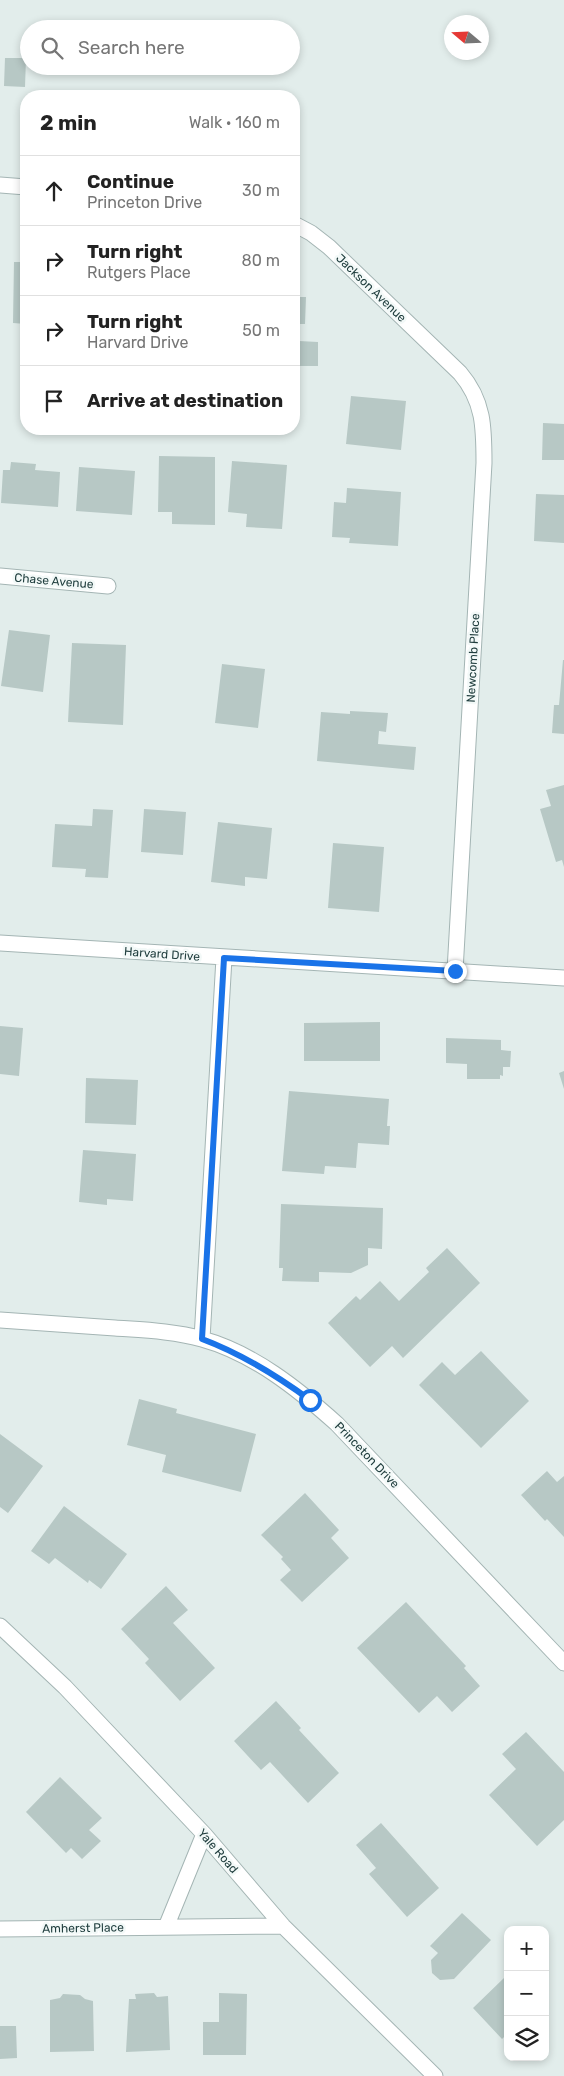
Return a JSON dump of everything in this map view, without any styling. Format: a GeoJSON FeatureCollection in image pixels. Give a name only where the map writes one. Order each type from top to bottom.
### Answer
{"type":"FeatureCollection","features":[{"type":"Feature","properties":{"kind":"street"},"geometry":{"type":"LineString","coordinates":[[0,185],[20,187]]}},
{"type":"Feature","properties":{"kind":"street","name":"Jackson Avenue"},"geometry":{"type":"LineString","coordinates":[[300,227],[329,247],[444,357]]}},
{"type":"Feature","properties":{"kind":"street","name":"Newcomb Place"},"geometry":{"type":"LineString","coordinates":[[444,357],[470,386],[478,402],[483,423],[484,442],[455,971]]}},
{"type":"Feature","properties":{"kind":"street","name":"Chase Avenue"},"geometry":{"type":"LineString","coordinates":[[0,576],[108,586]]}},
{"type":"Feature","properties":{"kind":"street","name":"Harvard Drive"},"geometry":{"type":"LineString","coordinates":[[0,943],[564,978]]}},
{"type":"Feature","properties":{"kind":"street"},"geometry":{"type":"LineString","coordinates":[[202,1339],[224,958]]}},
{"type":"Feature","properties":{"kind":"street","name":"Princeton Drive"},"geometry":{"type":"LineString","coordinates":[[0,1320],[150,1330],[202,1339],[228,1348],[255,1362],[310,1400],[337,1424],[564,1664]]}},
{"type":"Feature","properties":{"kind":"street","name":"Yale Road"},"geometry":{"type":"LineString","coordinates":[[0,1626],[65,1687],[204,1834],[283,1926],[435,2076]]}},
{"type":"Feature","properties":{"kind":"street"},"geometry":{"type":"LineString","coordinates":[[166,1927],[204,1834]]}},
{"type":"Feature","properties":{"kind":"street","name":"Amherst Place"},"geometry":{"type":"LineString","coordinates":[[0,1929],[283,1926]]}},
{"type":"Feature","properties":{"kind":"building"},"geometry":{"type":"Polygon","coordinates":[[[5,58],[20,58],[20,75],[25,75],[25,87],[4,86],[5,58]]]}},
{"type":"Feature","properties":{"kind":"building"},"geometry":{"type":"Polygon","coordinates":[[[14,262],[20,262],[20,324],[13,323],[14,262]]]}},
{"type":"Feature","properties":{"kind":"building"},"geometry":{"type":"Polygon","coordinates":[[[300,297],[306,297],[305,324],[300,324],[300,297]]]}},
{"type":"Feature","properties":{"kind":"building"},"geometry":{"type":"Polygon","coordinates":[[[300,341],[318,342],[318,366],[300,366],[300,341]]]}},
{"type":"Feature","properties":{"kind":"building"},"geometry":{"type":"Polygon","coordinates":[[[351,396],[406,401],[401,450],[346,444],[351,396]]]}},
{"type":"Feature","properties":{"kind":"building"},"geometry":{"type":"Polygon","coordinates":[[[543,423],[564,424],[564,460],[542,460],[543,423]]]}},
{"type":"Feature","properties":{"kind":"building"},"geometry":{"type":"Polygon","coordinates":[[[159,456],[215,457],[215,525],[172,524],[172,512],[158,512],[159,456]]]}},
{"type":"Feature","properties":{"kind":"building"},"geometry":{"type":"Polygon","coordinates":[[[232,461],[287,465],[282,529],[246,527],[247,514],[228,512],[232,461]]]}},
{"type":"Feature","properties":{"kind":"building"},"geometry":{"type":"Polygon","coordinates":[[[11,462],[36,464],[35,470],[60,472],[58,507],[1,503],[3,470],[10,470],[11,462]]]}},
{"type":"Feature","properties":{"kind":"building"},"geometry":{"type":"Polygon","coordinates":[[[79,467],[135,471],[132,515],[76,511],[79,467]]]}},
{"type":"Feature","properties":{"kind":"building"},"geometry":{"type":"Polygon","coordinates":[[[347,488],[401,492],[398,546],[349,543],[350,538],[332,537],[334,502],[346,503],[347,488]]]}},
{"type":"Feature","properties":{"kind":"building"},"geometry":{"type":"Polygon","coordinates":[[[536,494],[564,495],[564,543],[534,541],[536,494]]]}},
{"type":"Feature","properties":{"kind":"building"},"geometry":{"type":"Polygon","coordinates":[[[9,630],[50,635],[43,692],[1,686],[9,630]]]}},
{"type":"Feature","properties":{"kind":"building"},"geometry":{"type":"Polygon","coordinates":[[[72,643],[126,645],[123,725],[68,722],[72,643]]]}},
{"type":"Feature","properties":{"kind":"building"},"geometry":{"type":"Polygon","coordinates":[[[563,660],[564,734],[552,733],[554,705],[559,705],[563,660]]]}},
{"type":"Feature","properties":{"kind":"building"},"geometry":{"type":"Polygon","coordinates":[[[222,664],[265,669],[258,728],[215,723],[222,664]]]}},
{"type":"Feature","properties":{"kind":"building"},"geometry":{"type":"Polygon","coordinates":[[[350,711],[388,713],[386,732],[379,731],[378,744],[416,747],[414,770],[317,761],[321,712],[350,714],[350,711]]]}},
{"type":"Feature","properties":{"kind":"building"},"geometry":{"type":"Polygon","coordinates":[[[564,785],[564,867],[562,860],[556,862],[540,809],[551,806],[546,790],[564,785]]]}},
{"type":"Feature","properties":{"kind":"building"},"geometry":{"type":"Polygon","coordinates":[[[93,809],[113,810],[108,878],[85,877],[86,869],[52,867],[55,824],[92,826],[93,809]]]}},
{"type":"Feature","properties":{"kind":"building"},"geometry":{"type":"Polygon","coordinates":[[[144,809],[186,812],[183,855],[141,852],[144,809]]]}},
{"type":"Feature","properties":{"kind":"building"},"geometry":{"type":"Polygon","coordinates":[[[218,822],[272,828],[267,879],[245,877],[245,886],[211,882],[218,822]]]}},
{"type":"Feature","properties":{"kind":"building"},"geometry":{"type":"Polygon","coordinates":[[[333,843],[384,847],[379,912],[328,908],[333,843]]]}},
{"type":"Feature","properties":{"kind":"building"},"geometry":{"type":"Polygon","coordinates":[[[380,1022],[380,1061],[304,1061],[304,1023],[380,1022]]]}},
{"type":"Feature","properties":{"kind":"building"},"geometry":{"type":"Polygon","coordinates":[[[0,1026],[23,1028],[19,1076],[0,1074],[0,1026]]]}},
{"type":"Feature","properties":{"kind":"building"},"geometry":{"type":"Polygon","coordinates":[[[446,1038],[501,1040],[501,1050],[511,1051],[510,1067],[503,1067],[503,1076],[500,1075],[500,1079],[467,1079],[467,1064],[446,1063],[446,1038]]]}},
{"type":"Feature","properties":{"kind":"building"},"geometry":{"type":"Polygon","coordinates":[[[564,1071],[564,1089],[559,1073],[564,1071]]]}},
{"type":"Feature","properties":{"kind":"building"},"geometry":{"type":"Polygon","coordinates":[[[86,1078],[138,1080],[136,1125],[85,1123],[86,1078]]]}},
{"type":"Feature","properties":{"kind":"building"},"geometry":{"type":"Polygon","coordinates":[[[289,1091],[389,1099],[387,1126],[390,1126],[389,1145],[358,1143],[356,1168],[325,1166],[324,1174],[282,1171],[289,1091]]]}},
{"type":"Feature","properties":{"kind":"building"},"geometry":{"type":"Polygon","coordinates":[[[83,1150],[136,1154],[133,1201],[107,1199],[107,1205],[79,1202],[83,1150]]]}},
{"type":"Feature","properties":{"kind":"building"},"geometry":{"type":"Polygon","coordinates":[[[281,1204],[383,1208],[382,1249],[368,1248],[368,1265],[351,1273],[319,1272],[319,1282],[282,1281],[283,1268],[279,1268],[281,1204]]]}},
{"type":"Feature","properties":{"kind":"building"},"geometry":{"type":"Polygon","coordinates":[[[447,1248],[480,1283],[403,1358],[392,1346],[370,1367],[328,1323],[356,1296],[360,1300],[380,1281],[399,1301],[429,1272],[426,1268],[447,1248]]]}},
{"type":"Feature","properties":{"kind":"building"},"geometry":{"type":"Polygon","coordinates":[[[481,1351],[529,1401],[481,1448],[419,1385],[442,1362],[455,1375],[481,1351]]]}},
{"type":"Feature","properties":{"kind":"building"},"geometry":{"type":"Polygon","coordinates":[[[139,1399],[177,1409],[176,1413],[256,1434],[241,1492],[162,1472],[166,1455],[127,1445],[139,1399]]]}},
{"type":"Feature","properties":{"kind":"building"},"geometry":{"type":"Polygon","coordinates":[[[0,1434],[43,1466],[8,1513],[0,1507],[0,1434]]]}},
{"type":"Feature","properties":{"kind":"building"},"geometry":{"type":"Polygon","coordinates":[[[547,1471],[557,1482],[564,1476],[564,1537],[547,1519],[545,1521],[521,1495],[547,1471]]]}},
{"type":"Feature","properties":{"kind":"building"},"geometry":{"type":"Polygon","coordinates":[[[305,1493],[339,1530],[331,1538],[349,1558],[302,1602],[280,1580],[291,1570],[281,1559],[283,1557],[261,1535],[305,1493]]]}},
{"type":"Feature","properties":{"kind":"building"},"geometry":{"type":"Polygon","coordinates":[[[64,1506],[127,1554],[101,1589],[89,1580],[88,1583],[55,1558],[49,1564],[31,1551],[64,1506]]]}},
{"type":"Feature","properties":{"kind":"building"},"geometry":{"type":"Polygon","coordinates":[[[166,1586],[188,1610],[173,1623],[215,1668],[180,1701],[145,1663],[149,1659],[121,1629],[166,1586]]]}},
{"type":"Feature","properties":{"kind":"building"},"geometry":{"type":"Polygon","coordinates":[[[406,1602],[466,1666],[464,1668],[480,1686],[452,1712],[437,1696],[419,1713],[357,1648],[406,1602]]]}},
{"type":"Feature","properties":{"kind":"building"},"geometry":{"type":"Polygon","coordinates":[[[276,1701],[301,1728],[299,1730],[339,1773],[308,1803],[270,1762],[261,1770],[234,1741],[276,1701]]]}},
{"type":"Feature","properties":{"kind":"building"},"geometry":{"type":"Polygon","coordinates":[[[526,1732],[564,1772],[564,1820],[537,1846],[489,1795],[516,1769],[502,1754],[526,1732]]]}},
{"type":"Feature","properties":{"kind":"building"},"geometry":{"type":"Polygon","coordinates":[[[60,1777],[102,1818],[89,1830],[101,1841],[82,1859],[71,1848],[66,1853],[26,1812],[60,1777]]]}},
{"type":"Feature","properties":{"kind":"building"},"geometry":{"type":"Polygon","coordinates":[[[381,1823],[439,1888],[407,1917],[369,1874],[376,1868],[356,1845],[381,1823]]]}},
{"type":"Feature","properties":{"kind":"building"},"geometry":{"type":"Polygon","coordinates":[[[462,1913],[491,1940],[454,1979],[440,1980],[432,1973],[431,1960],[438,1953],[430,1946],[462,1913]]]}},
{"type":"Feature","properties":{"kind":"building"},"geometry":{"type":"Polygon","coordinates":[[[504,1978],[504,2037],[502,2039],[473,2008],[504,1978]]]}},
{"type":"Feature","properties":{"kind":"building"},"geometry":{"type":"Polygon","coordinates":[[[154,1993],[157,1997],[168,1996],[170,2050],[126,2052],[129,1999],[136,1999],[135,1994],[154,1993]]]}},
{"type":"Feature","properties":{"kind":"building"},"geometry":{"type":"Polygon","coordinates":[[[219,1993],[247,1994],[246,2055],[203,2055],[203,2022],[219,2022],[219,1993]]]}},
{"type":"Feature","properties":{"kind":"building"},"geometry":{"type":"Polygon","coordinates":[[[63,1994],[80,1995],[85,1999],[93,2001],[94,2051],[50,2052],[50,2000],[60,1998],[63,1994]]]}},
{"type":"Feature","properties":{"kind":"building"},"geometry":{"type":"Polygon","coordinates":[[[0,2026],[16,2026],[17,2058],[0,2059],[0,2026]]]}},
{"type":"Feature","properties":{"kind":"route"},"geometry":{"type":"LineString","coordinates":[[310,1400],[284,1380],[255,1362],[228,1348],[202,1339],[224,958],[455,971]]}}]}
